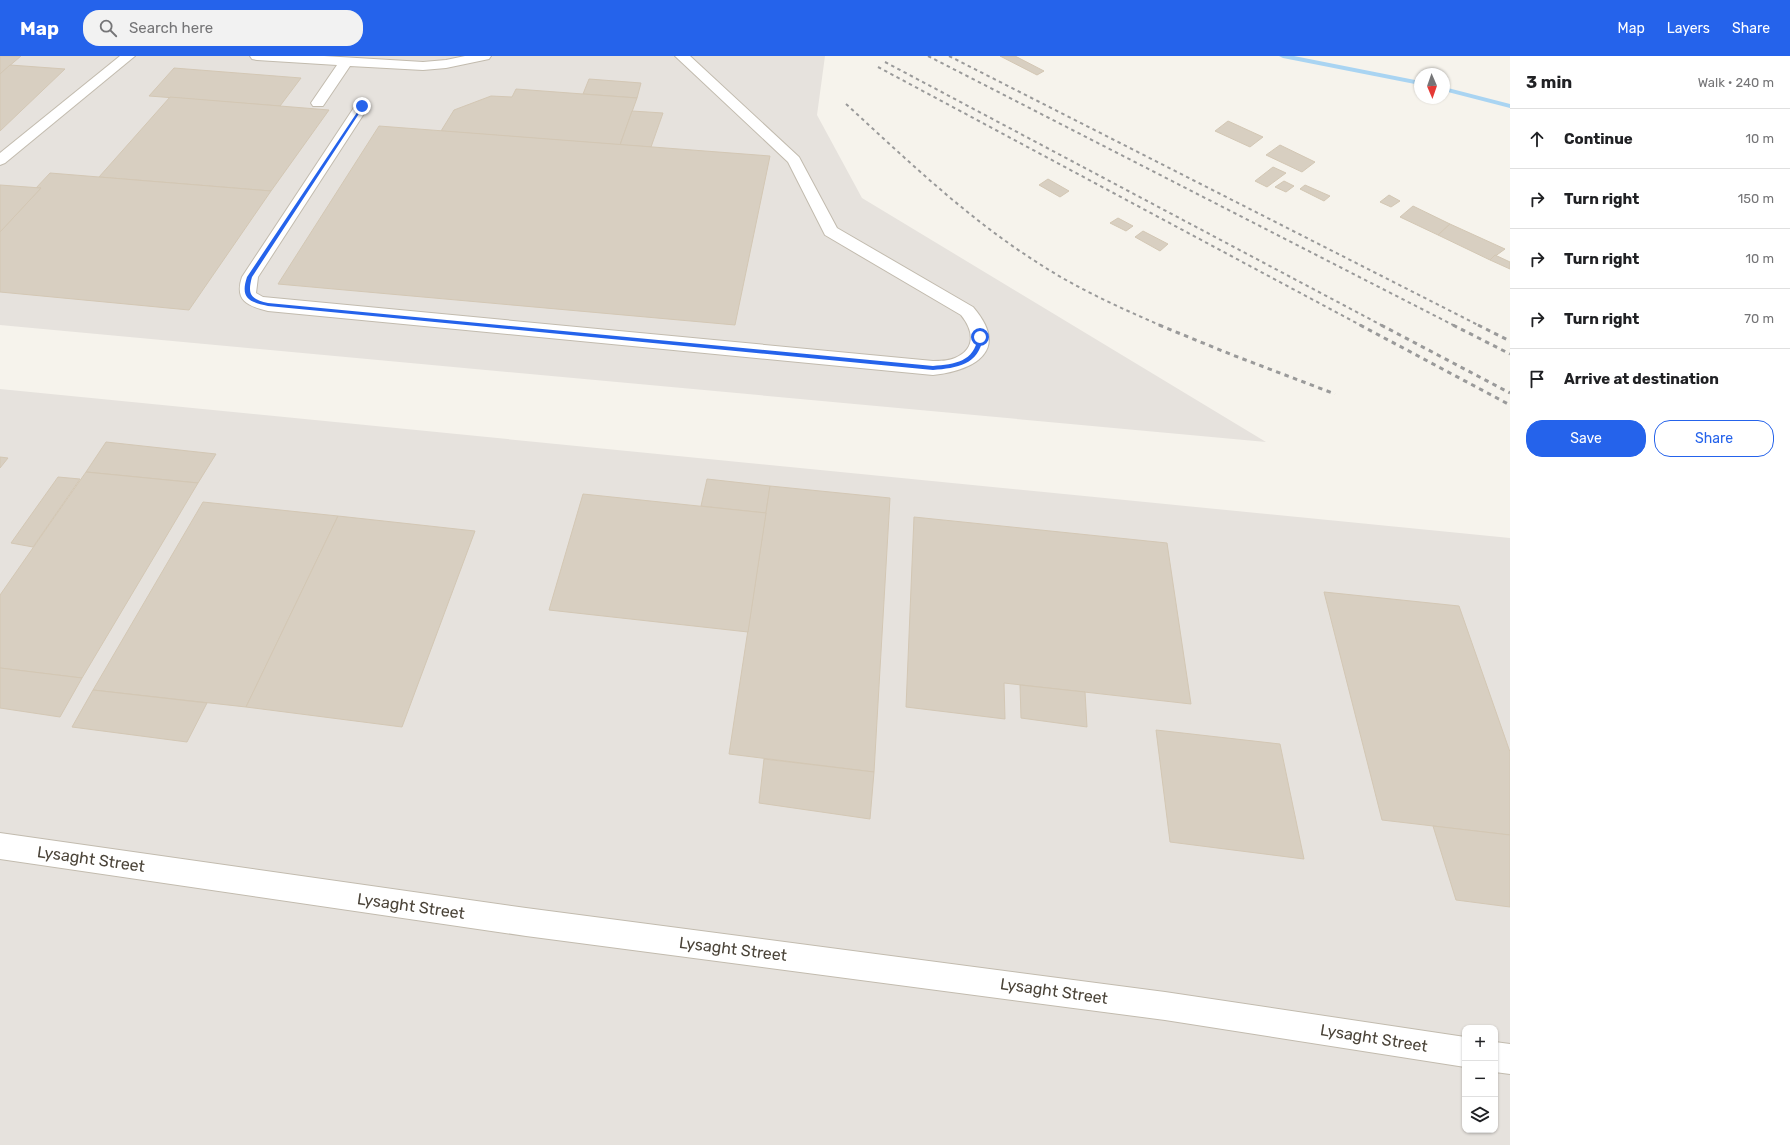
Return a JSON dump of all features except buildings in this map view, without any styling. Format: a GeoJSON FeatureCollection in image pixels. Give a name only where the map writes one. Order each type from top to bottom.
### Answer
{"type":"FeatureCollection","features":[{"type":"Feature","properties":{"kind":"street"},"geometry":{"type":"LineString","coordinates":[[0,160],[128,56]]}},
{"type":"Feature","properties":{"kind":"street"},"geometry":{"type":"LineString","coordinates":[[258,56],[423,66],[446,64],[484,56]]}},
{"type":"Feature","properties":{"kind":"street"},"geometry":{"type":"LineString","coordinates":[[362,106],[250,277],[246,286],[248,296],[256,302],[268,305],[933,368],[948,367],[961,363],[973,356],[979,347],[980,337],[974,318],[967,311],[831,231],[794,160],[682,56]]}},
{"type":"Feature","properties":{"kind":"street"},"geometry":{"type":"LineString","coordinates":[[318,103],[346,62]]}},
{"type":"Feature","properties":{"kind":"street","name":"Lysaght Street"},"geometry":{"type":"LineString","coordinates":[[0,846],[526,922],[1165,1006],[1462,1052]]}},
{"type":"Feature","properties":{"kind":"street"},"geometry":{"type":"LineString","coordinates":[[1498,1057],[1510,1059]]}},
{"type":"Feature","properties":{"kind":"shaded area"},"geometry":{"type":"Polygon","coordinates":[[[0,56],[825,56],[817,115],[862,198],[1266,442],[0,325],[0,56]]]}},
{"type":"Feature","properties":{"kind":"shaded area"},"geometry":{"type":"Polygon","coordinates":[[[0,389],[1510,538],[1510,1145],[0,1145],[0,389]]]}},
{"type":"Feature","properties":{"kind":"waterway"},"geometry":{"type":"LineString","coordinates":[[1283,56],[1414,82]]}},
{"type":"Feature","properties":{"kind":"waterway"},"geometry":{"type":"LineString","coordinates":[[1450,91],[1510,106]]}},
{"type":"Feature","properties":{"kind":"railway"},"geometry":{"type":"LineString","coordinates":[[928,56],[1455,326]]}},
{"type":"Feature","properties":{"kind":"railway"},"geometry":{"type":"LineString","coordinates":[[949,56],[1480,326]]}},
{"type":"Feature","properties":{"kind":"railway"},"geometry":{"type":"LineString","coordinates":[[885,62],[1383,326]]}},
{"type":"Feature","properties":{"kind":"railway"},"geometry":{"type":"LineString","coordinates":[[878,67],[1362,326]]}},
{"type":"Feature","properties":{"kind":"railway"},"geometry":{"type":"LineString","coordinates":[[846,104],[937,187],[1010,244],[1081,288],[1162,326]]}},
{"type":"Feature","properties":{"kind":"railway"},"geometry":{"type":"LineString","coordinates":[[1159,325],[1335,394]]}},
{"type":"Feature","properties":{"kind":"railway"},"geometry":{"type":"LineString","coordinates":[[1360,325],[1510,405]]}},
{"type":"Feature","properties":{"kind":"railway"},"geometry":{"type":"LineString","coordinates":[[1381,325],[1510,393]]}},
{"type":"Feature","properties":{"kind":"railway"},"geometry":{"type":"LineString","coordinates":[[1453,325],[1510,354]]}},
{"type":"Feature","properties":{"kind":"railway"},"geometry":{"type":"LineString","coordinates":[[1480,326],[1510,341]]}},
{"type":"Feature","properties":{"kind":"route"},"geometry":{"type":"LineString","coordinates":[[362,106],[250,277],[246,286],[248,296],[256,302],[268,305],[933,368],[948,367],[961,363],[973,356],[979,347],[980,337]]}}]}
